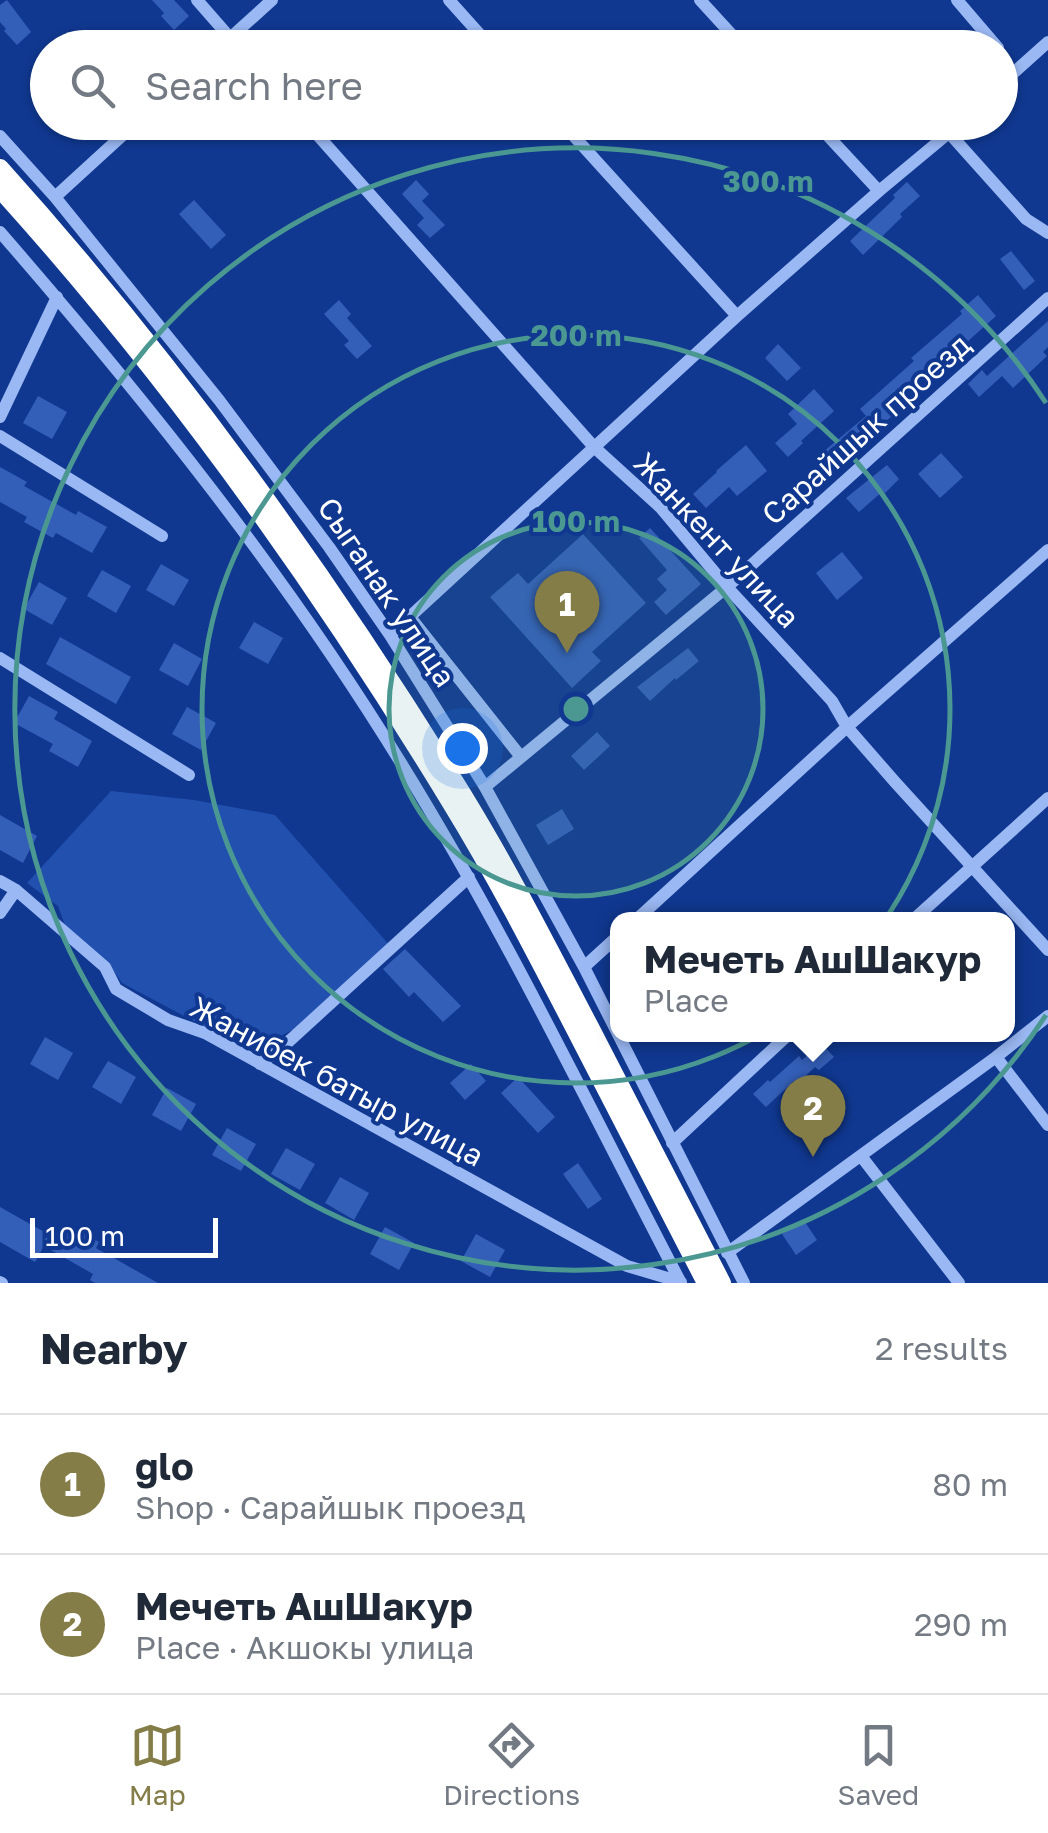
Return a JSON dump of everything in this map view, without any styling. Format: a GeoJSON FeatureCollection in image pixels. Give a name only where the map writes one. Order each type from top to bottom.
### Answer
{"type":"FeatureCollection","features":[{"type":"Feature","properties":{"kind":"highway"},"geometry":{"type":"LineString","coordinates":[[0,168],[136,326],[211,422],[339,601],[464,797],[543,936],[722,1283]]}},
{"type":"Feature","properties":{"kind":"highway"},"geometry":{"type":"LineString","coordinates":[[0,189],[113,321],[200,431],[327,609],[452,804],[521,926],[706,1283]]}},
{"type":"Feature","properties":{"kind":"street"},"geometry":{"type":"LineString","coordinates":[[197,0],[223,30]]}},
{"type":"Feature","properties":{"kind":"street"},"geometry":{"type":"LineString","coordinates":[[245,30],[272,0]]}},
{"type":"Feature","properties":{"kind":"street"},"geometry":{"type":"LineString","coordinates":[[449,0],[476,30]]}},
{"type":"Feature","properties":{"kind":"street"},"geometry":{"type":"LineString","coordinates":[[700,0],[728,30]]}},
{"type":"Feature","properties":{"kind":"street"},"geometry":{"type":"LineString","coordinates":[[957,0],[983,30]]}},
{"type":"Feature","properties":{"kind":"street"},"geometry":{"type":"LineString","coordinates":[[1018,68],[1048,42]]}},
{"type":"Feature","properties":{"kind":"street","name":"Сыганак улица"},"geometry":{"type":"LineString","coordinates":[[0,136],[55,197],[220,400],[329,546],[390,635],[484,787],[610,1020]]}},
{"type":"Feature","properties":{"kind":"street"},"geometry":{"type":"LineString","coordinates":[[55,197],[117,140]]}},
{"type":"Feature","properties":{"kind":"street","name":"Жанкент улица"},"geometry":{"type":"LineString","coordinates":[[322,140],[594,447],[660,507],[832,702],[847,727],[1014,912]]}},
{"type":"Feature","properties":{"kind":"street"},"geometry":{"type":"LineString","coordinates":[[576,140],[737,316]]}},
{"type":"Feature","properties":{"kind":"street"},"geometry":{"type":"LineString","coordinates":[[831,140],[879,191]]}},
{"type":"Feature","properties":{"kind":"street"},"geometry":{"type":"LineString","coordinates":[[390,635],[737,316],[943,140]]}},
{"type":"Feature","properties":{"kind":"street"},"geometry":{"type":"LineString","coordinates":[[955,140],[1026,219],[1048,232]]}},
{"type":"Feature","properties":{"kind":"street"},"geometry":{"type":"LineString","coordinates":[[0,232],[188,458],[310,622],[401,762],[496,926],[681,1282]]}},
{"type":"Feature","properties":{"kind":"street"},"geometry":{"type":"LineString","coordinates":[[0,417],[57,297]]}},
{"type":"Feature","properties":{"kind":"street","name":"Сарайшык проезд"},"geometry":{"type":"LineString","coordinates":[[484,787],[728,587],[1048,298]]}},
{"type":"Feature","properties":{"kind":"street"},"geometry":{"type":"LineString","coordinates":[[0,436],[162,536]]}},
{"type":"Feature","properties":{"kind":"street"},"geometry":{"type":"LineString","coordinates":[[645,912],[1048,550]]}},
{"type":"Feature","properties":{"kind":"street"},"geometry":{"type":"LineString","coordinates":[[410,617],[520,758]]}},
{"type":"Feature","properties":{"kind":"street"},"geometry":{"type":"LineString","coordinates":[[0,658],[188,775]]}},
{"type":"Feature","properties":{"kind":"street"},"geometry":{"type":"LineString","coordinates":[[922,912],[1048,798]]}},
{"type":"Feature","properties":{"kind":"street"},"geometry":{"type":"LineString","coordinates":[[260,1064],[469,877]]}},
{"type":"Feature","properties":{"kind":"street","name":"Жанибек батыр улица"},"geometry":{"type":"LineString","coordinates":[[0,881],[16,890],[105,967],[116,989],[168,1020],[204,1033],[627,1266],[681,1282]]}},
{"type":"Feature","properties":{"kind":"street"},"geometry":{"type":"LineString","coordinates":[[0,913],[16,890]]}},
{"type":"Feature","properties":{"kind":"street","name":"Жанкент улица"},"geometry":{"type":"LineString","coordinates":[[1015,914],[1048,950]]}},
{"type":"Feature","properties":{"kind":"street"},"geometry":{"type":"LineString","coordinates":[[584,968],[610,944]]}},
{"type":"Feature","properties":{"kind":"street"},"geometry":{"type":"LineString","coordinates":[[727,1253],[1048,1016]]}},
{"type":"Feature","properties":{"kind":"street","name":"Сыганак улица"},"geometry":{"type":"LineString","coordinates":[[621,1042],[744,1283]]}},
{"type":"Feature","properties":{"kind":"street"},"geometry":{"type":"LineString","coordinates":[[672,1143],[780,1042]]}},
{"type":"Feature","properties":{"kind":"street"},"geometry":{"type":"LineString","coordinates":[[996,1058],[1048,1124]]}},
{"type":"Feature","properties":{"kind":"street"},"geometry":{"type":"LineString","coordinates":[[861,1156],[959,1283]]}},
{"type":"Feature","properties":{"kind":"shaded area"},"geometry":{"type":"Polygon","coordinates":[[[111,791],[194,800],[275,815],[392,948],[308,1022],[265,1044],[203,1026],[122,983],[108,963],[66,928],[58,906],[27,883],[111,791]]]}},
{"type":"Feature","properties":{"kind":"building"},"geometry":{"type":"Polygon","coordinates":[[[7,0],[30,31],[17,45],[0,22],[0,5],[7,0]]]}},
{"type":"Feature","properties":{"kind":"building"},"geometry":{"type":"Polygon","coordinates":[[[152,0],[174,0],[189,16],[174,30],[152,0]]]}},
{"type":"Feature","properties":{"kind":"building"},"geometry":{"type":"Polygon","coordinates":[[[416,180],[429,194],[422,201],[445,225],[430,238],[417,225],[424,218],[402,194],[416,180]]]}},
{"type":"Feature","properties":{"kind":"building"},"geometry":{"type":"Polygon","coordinates":[[[907,182],[920,196],[863,255],[850,241],[907,182]]]}},
{"type":"Feature","properties":{"kind":"building"},"geometry":{"type":"Polygon","coordinates":[[[194,200],[226,235],[211,249],[179,214],[194,200]]]}},
{"type":"Feature","properties":{"kind":"building"},"geometry":{"type":"Polygon","coordinates":[[[1011,251],[1035,281],[1024,290],[1000,259],[1011,251]]]}},
{"type":"Feature","properties":{"kind":"building"},"geometry":{"type":"Polygon","coordinates":[[[978,295],[996,316],[967,342],[970,345],[897,401],[903,407],[854,448],[859,454],[847,465],[841,458],[828,470],[817,457],[866,416],[860,409],[978,295]]]}},
{"type":"Feature","properties":{"kind":"building"},"geometry":{"type":"Polygon","coordinates":[[[339,300],[351,314],[347,318],[372,346],[357,359],[344,345],[349,341],[324,314],[339,300]]]}},
{"type":"Feature","properties":{"kind":"building"},"geometry":{"type":"Polygon","coordinates":[[[1048,321],[1048,347],[1043,352],[1047,356],[1013,388],[1002,376],[979,397],[968,384],[982,370],[987,376],[1048,321]]]}},
{"type":"Feature","properties":{"kind":"building"},"geometry":{"type":"Polygon","coordinates":[[[778,344],[801,368],[787,381],[765,358],[778,344]]]}},
{"type":"Feature","properties":{"kind":"building"},"geometry":{"type":"Polygon","coordinates":[[[814,389],[834,411],[788,457],[775,443],[797,424],[788,414],[814,389]]]}},
{"type":"Feature","properties":{"kind":"building"},"geometry":{"type":"Polygon","coordinates":[[[38,396],[67,412],[52,439],[23,423],[38,396]]]}},
{"type":"Feature","properties":{"kind":"building"},"geometry":{"type":"Polygon","coordinates":[[[746,445],[767,471],[737,496],[729,487],[706,508],[693,494],[746,445]]]}},
{"type":"Feature","properties":{"kind":"building"},"geometry":{"type":"Polygon","coordinates":[[[941,453],[963,477],[940,498],[918,474],[941,453]]]}},
{"type":"Feature","properties":{"kind":"building"},"geometry":{"type":"Polygon","coordinates":[[[887,465],[899,479],[859,512],[846,498],[887,465]]]}},
{"type":"Feature","properties":{"kind":"building"},"geometry":{"type":"Polygon","coordinates":[[[0,467],[27,482],[24,486],[107,527],[92,553],[56,533],[53,538],[24,522],[27,517],[0,502],[0,467]]]}},
{"type":"Feature","properties":{"kind":"building"},"geometry":{"type":"Polygon","coordinates":[[[650,528],[701,584],[666,615],[654,602],[667,590],[657,579],[667,570],[639,538],[650,528]]]}},
{"type":"Feature","properties":{"kind":"building"},"geometry":{"type":"Polygon","coordinates":[[[583,534],[646,603],[592,652],[601,661],[572,688],[490,597],[518,573],[528,584],[583,534]]]}},
{"type":"Feature","properties":{"kind":"building"},"geometry":{"type":"Polygon","coordinates":[[[842,552],[863,578],[837,600],[816,573],[842,552]]]}},
{"type":"Feature","properties":{"kind":"building"},"geometry":{"type":"Polygon","coordinates":[[[161,564],[189,580],[174,606],[146,590],[161,564]]]}},
{"type":"Feature","properties":{"kind":"building"},"geometry":{"type":"Polygon","coordinates":[[[102,570],[131,586],[116,613],[87,596],[102,570]]]}},
{"type":"Feature","properties":{"kind":"building"},"geometry":{"type":"Polygon","coordinates":[[[39,582],[67,598],[52,625],[24,609],[39,582]]]}},
{"type":"Feature","properties":{"kind":"building"},"geometry":{"type":"Polygon","coordinates":[[[254,622],[283,638],[268,664],[239,648],[254,622]]]}},
{"type":"Feature","properties":{"kind":"building"},"geometry":{"type":"Polygon","coordinates":[[[60,637],[131,677],[116,704],[46,664],[60,637]]]}},
{"type":"Feature","properties":{"kind":"building"},"geometry":{"type":"Polygon","coordinates":[[[174,643],[202,659],[188,686],[159,670],[174,643]]]}},
{"type":"Feature","properties":{"kind":"building"},"geometry":{"type":"Polygon","coordinates":[[[688,648],[699,661],[650,701],[637,687],[688,648]]]}},
{"type":"Feature","properties":{"kind":"building"},"geometry":{"type":"Polygon","coordinates":[[[29,696],[58,712],[54,719],[92,741],[78,767],[49,751],[53,744],[14,723],[29,696]]]}},
{"type":"Feature","properties":{"kind":"building"},"geometry":{"type":"Polygon","coordinates":[[[187,707],[216,723],[201,750],[172,734],[187,707]]]}},
{"type":"Feature","properties":{"kind":"building"},"geometry":{"type":"Polygon","coordinates":[[[597,732],[610,746],[584,770],[571,756],[597,732]]]}},
{"type":"Feature","properties":{"kind":"building"},"geometry":{"type":"Polygon","coordinates":[[[562,809],[574,829],[548,845],[536,825],[562,809]]]}},
{"type":"Feature","properties":{"kind":"building"},"geometry":{"type":"Polygon","coordinates":[[[0,815],[37,836],[23,863],[0,850],[0,815]]]}},
{"type":"Feature","properties":{"kind":"building"},"geometry":{"type":"Polygon","coordinates":[[[405,949],[461,1006],[443,1022],[414,992],[409,997],[383,969],[405,949]]]}},
{"type":"Feature","properties":{"kind":"building"},"geometry":{"type":"Polygon","coordinates":[[[45,1037],[73,1053],[58,1080],[30,1064],[45,1037]]]}},
{"type":"Feature","properties":{"kind":"building"},"geometry":{"type":"Polygon","coordinates":[[[821,1043],[834,1057],[819,1070],[815,1067],[797,1084],[794,1081],[766,1107],[753,1094],[799,1056],[802,1060],[821,1043]]]}},
{"type":"Feature","properties":{"kind":"building"},"geometry":{"type":"Polygon","coordinates":[[[108,1061],[136,1077],[121,1104],[92,1087],[108,1061]]]}},
{"type":"Feature","properties":{"kind":"building"},"geometry":{"type":"Polygon","coordinates":[[[471,1064],[486,1081],[465,1100],[450,1083],[471,1064]]]}},
{"type":"Feature","properties":{"kind":"building"},"geometry":{"type":"Polygon","coordinates":[[[518,1077],[555,1117],[538,1133],[501,1093],[518,1077]]]}},
{"type":"Feature","properties":{"kind":"building"},"geometry":{"type":"Polygon","coordinates":[[[167,1088],[196,1104],[181,1131],[152,1115],[167,1088]]]}},
{"type":"Feature","properties":{"kind":"building"},"geometry":{"type":"Polygon","coordinates":[[[227,1128],[256,1144],[241,1171],[212,1155],[227,1128]]]}},
{"type":"Feature","properties":{"kind":"building"},"geometry":{"type":"Polygon","coordinates":[[[286,1148],[315,1164],[300,1190],[271,1174],[286,1148]]]}},
{"type":"Feature","properties":{"kind":"building"},"geometry":{"type":"Polygon","coordinates":[[[578,1163],[602,1199],[588,1209],[563,1174],[578,1163]]]}},
{"type":"Feature","properties":{"kind":"building"},"geometry":{"type":"Polygon","coordinates":[[[340,1177],[369,1193],[354,1220],[325,1203],[340,1177]]]}},
{"type":"Feature","properties":{"kind":"building"},"geometry":{"type":"Polygon","coordinates":[[[0,1207],[62,1242],[70,1226],[99,1242],[96,1248],[158,1283],[95,1283],[90,1280],[93,1274],[44,1246],[35,1262],[0,1242],[0,1207]]]}},
{"type":"Feature","properties":{"kind":"building"},"geometry":{"type":"Polygon","coordinates":[[[803,1219],[817,1240],[796,1255],[782,1234],[803,1219]]]}},
{"type":"Feature","properties":{"kind":"building"},"geometry":{"type":"Polygon","coordinates":[[[385,1227],[414,1243],[399,1270],[370,1254],[385,1227]]]}},
{"type":"Feature","properties":{"kind":"building"},"geometry":{"type":"Polygon","coordinates":[[[476,1234],[505,1250],[490,1277],[461,1261],[476,1234]]]}},
{"type":"Feature","properties":{"kind":"place","name":"glo"},"geometry":{"type":"Point","coordinates":[567,653]}},
{"type":"Feature","properties":{"kind":"place","name":"Мечеть АшШакур"},"geometry":{"type":"Point","coordinates":[813,1157]}}]}
